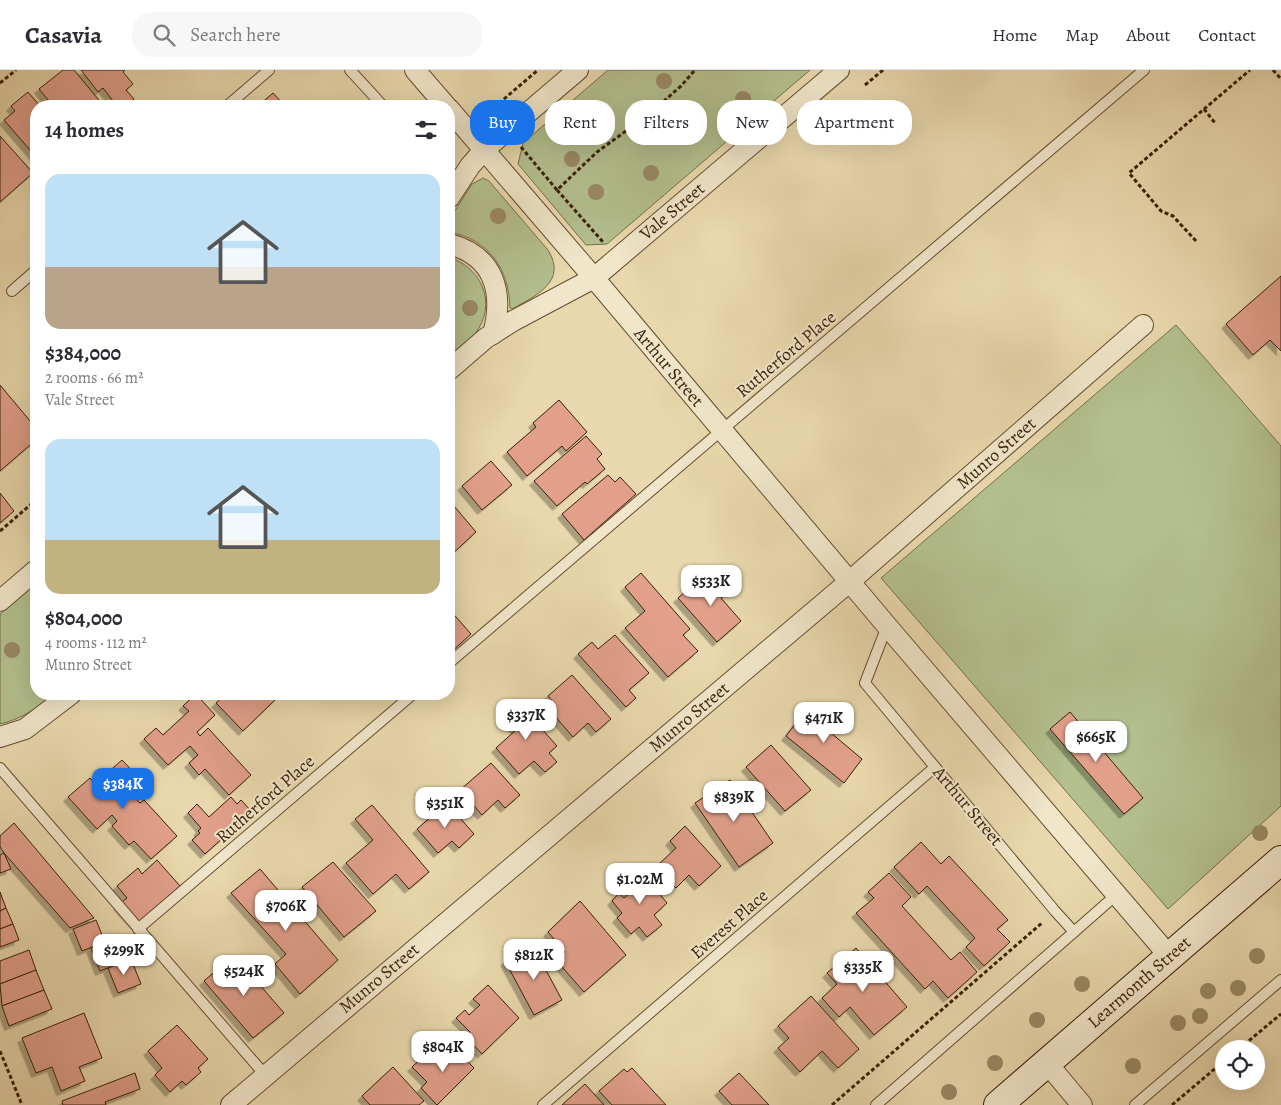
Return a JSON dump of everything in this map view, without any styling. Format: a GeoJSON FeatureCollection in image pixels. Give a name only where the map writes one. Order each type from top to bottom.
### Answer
{"type":"FeatureCollection","features":[{"type":"Feature","properties":{"kind":"street","name":"Arthur Street"},"geometry":{"type":"LineString","coordinates":[[416,70],[438,100]]}},
{"type":"Feature","properties":{"kind":"street"},"geometry":{"type":"LineString","coordinates":[[535,106],[578,70]]}},
{"type":"Feature","properties":{"kind":"street","name":"Vale Street"},"geometry":{"type":"LineString","coordinates":[[455,365],[493,334],[594,278],[839,70]]}},
{"type":"Feature","properties":{"kind":"street","name":"Arthur Street"},"geometry":{"type":"LineString","coordinates":[[455,118],[594,278],[849,582],[1170,957]]}},
{"type":"Feature","properties":{"kind":"street"},"geometry":{"type":"LineString","coordinates":[[455,189],[470,166],[490,145]]}},
{"type":"Feature","properties":{"kind":"street"},"geometry":{"type":"LineString","coordinates":[[455,246],[475,256],[485,266],[495,282],[498,304],[493,334]]}},
{"type":"Feature","properties":{"kind":"street","name":"Munro Street"},"geometry":{"type":"LineString","coordinates":[[231,1105],[849,582],[1143,326]]}},
{"type":"Feature","properties":{"kind":"street"},"geometry":{"type":"LineString","coordinates":[[1,599],[30,575]]}},
{"type":"Feature","properties":{"kind":"street"},"geometry":{"type":"LineString","coordinates":[[0,737],[25,729],[63,700]]}},
{"type":"Feature","properties":{"kind":"street","name":"Learmonth Street"},"geometry":{"type":"LineString","coordinates":[[998,1105],[1281,860]]}},
{"type":"Feature","properties":{"kind":"street"},"geometry":{"type":"LineString","coordinates":[[1046,1062],[1082,1105]]}},
{"type":"Feature","properties":{"kind":"lane"},"geometry":{"type":"LineString","coordinates":[[234,100],[269,70]]}},
{"type":"Feature","properties":{"kind":"lane"},"geometry":{"type":"LineString","coordinates":[[350,70],[378,100]]}},
{"type":"Feature","properties":{"kind":"lane","name":"Rutherford Place"},"geometry":{"type":"LineString","coordinates":[[455,658],[1144,70]]}},
{"type":"Feature","properties":{"kind":"lane"},"geometry":{"type":"LineString","coordinates":[[12,291],[30,275]]}},
{"type":"Feature","properties":{"kind":"lane","name":"Arthur Street"},"geometry":{"type":"LineString","coordinates":[[887,626],[865,683],[1074,932]]}},
{"type":"Feature","properties":{"kind":"lane","name":"Rutherford Place"},"geometry":{"type":"LineString","coordinates":[[138,929],[406,700]]}},
{"type":"Feature","properties":{"kind":"lane","name":"Everest Place"},"geometry":{"type":"LineString","coordinates":[[544,1105],[935,767]]}},
{"type":"Feature","properties":{"kind":"lane"},"geometry":{"type":"LineString","coordinates":[[0,768],[265,1075]]}},
{"type":"Feature","properties":{"kind":"lane"},"geometry":{"type":"LineString","coordinates":[[876,1105],[1116,895]]}},
{"type":"Feature","properties":{"kind":"lane"},"geometry":{"type":"LineString","coordinates":[[1135,1105],[1281,980]]}},
{"type":"Feature","properties":{"kind":"path"},"geometry":{"type":"LineString","coordinates":[[0,83],[16,70]]}},
{"type":"Feature","properties":{"kind":"path"},"geometry":{"type":"LineString","coordinates":[[502,100],[538,70]]}},
{"type":"Feature","properties":{"kind":"path"},"geometry":{"type":"LineString","coordinates":[[557,190],[597,152],[648,115],[681,86],[695,70]]}},
{"type":"Feature","properties":{"kind":"path"},"geometry":{"type":"LineString","coordinates":[[865,85],[882,70]]}},
{"type":"Feature","properties":{"kind":"path"},"geometry":{"type":"LineString","coordinates":[[1196,241],[1173,216],[1161,211],[1129,173],[1250,70]]}},
{"type":"Feature","properties":{"kind":"path"},"geometry":{"type":"LineString","coordinates":[[1274,70],[1281,79]]}},
{"type":"Feature","properties":{"kind":"path"},"geometry":{"type":"LineString","coordinates":[[1204,109],[1216,123]]}},
{"type":"Feature","properties":{"kind":"path"},"geometry":{"type":"LineString","coordinates":[[520,145],[617,258]]}},
{"type":"Feature","properties":{"kind":"path"},"geometry":{"type":"LineString","coordinates":[[0,531],[30,505]]}},
{"type":"Feature","properties":{"kind":"path"},"geometry":{"type":"LineString","coordinates":[[832,1105],[1026,939],[1055,911]]}},
{"type":"Feature","properties":{"kind":"path"},"geometry":{"type":"LineString","coordinates":[[1249,1040],[1281,1014]]}},
{"type":"Feature","properties":{"kind":"path"},"geometry":{"type":"LineString","coordinates":[[0,1051],[22,1105]]}},
{"type":"Feature","properties":{"kind":"path"},"geometry":{"type":"LineString","coordinates":[[1172,1105],[1215,1069]]}},
{"type":"Feature","properties":{"kind":"green space"},"geometry":{"type":"Polygon","coordinates":[[[608,70],[810,70],[775,100],[717,100],[717,145],[722,145],[607,244],[586,245],[518,164],[523,145],[535,145],[535,133],[545,124],[545,145],[615,145],[615,100],[573,100],[608,70]]]}},
{"type":"Feature","properties":{"kind":"green space"},"geometry":{"type":"Polygon","coordinates":[[[483,178],[489,181],[548,250],[553,261],[554,271],[546,287],[512,309],[510,308],[506,281],[494,258],[475,241],[455,234],[455,211],[472,184],[483,178]]]}},
{"type":"Feature","properties":{"kind":"green space"},"geometry":{"type":"Polygon","coordinates":[[[455,260],[469,268],[476,276],[482,285],[485,295],[484,317],[479,328],[455,353],[455,260]]]}},
{"type":"Feature","properties":{"kind":"green space"},"geometry":{"type":"Polygon","coordinates":[[[1176,325],[1281,446],[1281,806],[1168,909],[881,578],[1176,325]]]}},
{"type":"Feature","properties":{"kind":"green space"},"geometry":{"type":"Polygon","coordinates":[[[30,588],[30,700],[47,700],[29,712],[0,724],[0,614],[30,588]]]}},
{"type":"Feature","properties":{"kind":"building"},"geometry":{"type":"Polygon","coordinates":[[[63,70],[74,70],[99,100],[48,100],[39,89],[63,70]]]}},
{"type":"Feature","properties":{"kind":"building"},"geometry":{"type":"Polygon","coordinates":[[[81,70],[125,70],[123,72],[133,84],[126,90],[134,99],[112,100],[103,88],[98,92],[81,70]]]}},
{"type":"Feature","properties":{"kind":"building"},"geometry":{"type":"Polygon","coordinates":[[[28,92],[35,100],[30,100],[30,150],[4,120],[15,111],[11,106],[28,92]]]}},
{"type":"Feature","properties":{"kind":"building"},"geometry":{"type":"Polygon","coordinates":[[[273,93],[279,100],[265,100],[273,93]]]}},
{"type":"Feature","properties":{"kind":"building"},"geometry":{"type":"Polygon","coordinates":[[[0,136],[30,170],[30,176],[0,202],[0,136]]]}},
{"type":"Feature","properties":{"kind":"building"},"geometry":{"type":"Polygon","coordinates":[[[1281,276],[1281,351],[1270,340],[1253,355],[1226,324],[1281,276]]]}},
{"type":"Feature","properties":{"kind":"building"},"geometry":{"type":"Polygon","coordinates":[[[0,385],[30,421],[30,445],[0,471],[0,385]]]}},
{"type":"Feature","properties":{"kind":"building"},"geometry":{"type":"Polygon","coordinates":[[[559,400],[587,432],[566,451],[562,446],[527,476],[507,452],[536,427],[533,423],[559,400]]]}},
{"type":"Feature","properties":{"kind":"building"},"geometry":{"type":"Polygon","coordinates":[[[586,436],[602,454],[597,459],[605,469],[587,484],[585,482],[557,506],[534,481],[586,436]]]}},
{"type":"Feature","properties":{"kind":"building"},"geometry":{"type":"Polygon","coordinates":[[[491,461],[512,485],[482,510],[462,486],[491,461]]]}},
{"type":"Feature","properties":{"kind":"building"},"geometry":{"type":"Polygon","coordinates":[[[608,475],[615,482],[620,477],[636,494],[584,540],[562,514],[608,475]]]}},
{"type":"Feature","properties":{"kind":"building"},"geometry":{"type":"Polygon","coordinates":[[[0,493],[14,511],[0,523],[0,493]]]}},
{"type":"Feature","properties":{"kind":"building"},"geometry":{"type":"Polygon","coordinates":[[[455,507],[476,532],[455,551],[455,507]]]}},
{"type":"Feature","properties":{"kind":"building"},"geometry":{"type":"Polygon","coordinates":[[[641,573],[690,629],[683,635],[698,651],[668,677],[625,628],[645,611],[625,587],[641,573]]]}},
{"type":"Feature","properties":{"kind":"building"},"geometry":{"type":"Polygon","coordinates":[[[718,574],[731,590],[721,598],[741,621],[717,642],[678,598],[703,577],[708,583],[718,574]]]}},
{"type":"Feature","properties":{"kind":"building"},"geometry":{"type":"Polygon","coordinates":[[[455,616],[471,634],[455,649],[455,616]]]}},
{"type":"Feature","properties":{"kind":"building"},"geometry":{"type":"Polygon","coordinates":[[[615,635],[649,673],[629,690],[636,698],[626,707],[578,654],[592,642],[598,649],[615,635]]]}},
{"type":"Feature","properties":{"kind":"building"},"geometry":{"type":"Polygon","coordinates":[[[572,675],[611,719],[596,732],[588,723],[573,737],[546,706],[552,701],[548,696],[572,675]]]}},
{"type":"Feature","properties":{"kind":"building"},"geometry":{"type":"Polygon","coordinates":[[[515,699],[557,746],[549,753],[557,762],[545,772],[534,761],[519,774],[496,748],[516,730],[501,712],[515,699]]]}},
{"type":"Feature","properties":{"kind":"building"},"geometry":{"type":"Polygon","coordinates":[[[190,700],[201,700],[215,715],[197,732],[200,736],[208,728],[251,775],[229,795],[205,769],[199,775],[189,763],[198,755],[190,746],[168,765],[144,739],[156,728],[163,735],[189,711],[183,706],[190,700]]]}},
{"type":"Feature","properties":{"kind":"building"},"geometry":{"type":"Polygon","coordinates":[[[219,700],[275,700],[243,731],[216,703],[219,700]]]}},
{"type":"Feature","properties":{"kind":"building"},"geometry":{"type":"Polygon","coordinates":[[[811,704],[829,720],[824,727],[862,759],[844,783],[786,736],[811,704]]]}},
{"type":"Feature","properties":{"kind":"building"},"geometry":{"type":"Polygon","coordinates":[[[1070,712],[1143,798],[1124,814],[1050,729],[1070,712]]]}},
{"type":"Feature","properties":{"kind":"building"},"geometry":{"type":"Polygon","coordinates":[[[771,745],[811,790],[785,811],[746,767],[771,745]]]}},
{"type":"Feature","properties":{"kind":"building"},"geometry":{"type":"Polygon","coordinates":[[[122,760],[141,780],[128,791],[140,803],[144,800],[177,836],[151,859],[134,841],[129,845],[112,826],[117,821],[112,815],[97,829],[68,797],[90,778],[95,784],[122,760]]]}},
{"type":"Feature","properties":{"kind":"building"},"geometry":{"type":"Polygon","coordinates":[[[491,763],[520,795],[505,808],[498,800],[482,815],[460,790],[491,763]]]}},
{"type":"Feature","properties":{"kind":"building"},"geometry":{"type":"Polygon","coordinates":[[[730,780],[773,843],[739,867],[695,803],[730,780]]]}},
{"type":"Feature","properties":{"kind":"building"},"geometry":{"type":"Polygon","coordinates":[[[231,797],[237,804],[241,800],[252,812],[205,854],[192,840],[200,833],[198,831],[201,828],[188,813],[197,804],[209,817],[231,797]]]}},
{"type":"Feature","properties":{"kind":"building"},"geometry":{"type":"Polygon","coordinates":[[[447,803],[474,834],[459,848],[452,841],[438,853],[417,829],[447,803]]]}},
{"type":"Feature","properties":{"kind":"building"},"geometry":{"type":"Polygon","coordinates":[[[372,805],[429,872],[409,889],[396,874],[373,894],[346,863],[373,840],[355,819],[372,805]]]}},
{"type":"Feature","properties":{"kind":"building"},"geometry":{"type":"Polygon","coordinates":[[[14,823],[94,918],[70,928],[4,853],[0,847],[0,836],[14,823]]]}},
{"type":"Feature","properties":{"kind":"building"},"geometry":{"type":"Polygon","coordinates":[[[685,826],[721,866],[699,886],[689,875],[676,888],[656,867],[676,848],[670,841],[685,826]]]}},
{"type":"Feature","properties":{"kind":"building"},"geometry":{"type":"Polygon","coordinates":[[[921,842],[941,864],[949,856],[1008,920],[997,929],[1010,942],[984,966],[966,947],[975,938],[927,886],[919,894],[894,867],[921,842]]]}},
{"type":"Feature","properties":{"kind":"building"},"geometry":{"type":"Polygon","coordinates":[[[4,853],[11,869],[0,873],[0,855],[4,853]]]}},
{"type":"Feature","properties":{"kind":"building"},"geometry":{"type":"Polygon","coordinates":[[[157,860],[180,886],[136,925],[118,905],[127,898],[117,886],[138,868],[142,874],[157,860]]]}},
{"type":"Feature","properties":{"kind":"building"},"geometry":{"type":"Polygon","coordinates":[[[333,862],[376,911],[344,937],[302,887],[333,862]]]}},
{"type":"Feature","properties":{"kind":"building"},"geometry":{"type":"Polygon","coordinates":[[[638,868],[667,903],[654,915],[662,925],[647,937],[639,927],[631,934],[617,918],[622,913],[612,901],[619,893],[624,898],[630,893],[622,884],[638,868]]]}},
{"type":"Feature","properties":{"kind":"building"},"geometry":{"type":"Polygon","coordinates":[[[260,869],[338,960],[300,994],[275,964],[286,954],[231,893],[260,869]]]}},
{"type":"Feature","properties":{"kind":"building"},"geometry":{"type":"Polygon","coordinates":[[[889,873],[911,897],[902,906],[951,960],[960,952],[977,972],[948,998],[933,981],[925,989],[856,913],[874,898],[868,892],[889,873]]]}},
{"type":"Feature","properties":{"kind":"building"},"geometry":{"type":"Polygon","coordinates":[[[0,892],[6,908],[0,911],[0,892]]]}},
{"type":"Feature","properties":{"kind":"building"},"geometry":{"type":"Polygon","coordinates":[[[580,901],[626,955],[584,992],[556,960],[565,952],[548,932],[580,901]]]}},
{"type":"Feature","properties":{"kind":"building"},"geometry":{"type":"Polygon","coordinates":[[[6,908],[13,924],[0,929],[0,911],[6,908]]]}},
{"type":"Feature","properties":{"kind":"building"},"geometry":{"type":"Polygon","coordinates":[[[96,920],[105,942],[82,951],[73,929],[96,920]]]}},
{"type":"Feature","properties":{"kind":"building"},"geometry":{"type":"Polygon","coordinates":[[[13,924],[19,940],[0,947],[0,929],[13,924]]]}},
{"type":"Feature","properties":{"kind":"building"},"geometry":{"type":"Polygon","coordinates":[[[111,940],[121,963],[100,971],[91,948],[111,940]]]}},
{"type":"Feature","properties":{"kind":"building"},"geometry":{"type":"Polygon","coordinates":[[[533,946],[562,1000],[534,1015],[505,961],[533,946]]]}},
{"type":"Feature","properties":{"kind":"building"},"geometry":{"type":"Polygon","coordinates":[[[856,948],[907,1007],[874,1035],[850,1007],[839,1017],[822,998],[837,984],[827,973],[856,948]]]}},
{"type":"Feature","properties":{"kind":"building"},"geometry":{"type":"Polygon","coordinates":[[[29,950],[36,970],[0,984],[0,961],[29,950]]]}},
{"type":"Feature","properties":{"kind":"building"},"geometry":{"type":"Polygon","coordinates":[[[234,955],[284,1013],[253,1038],[204,981],[234,955]]]}},
{"type":"Feature","properties":{"kind":"building"},"geometry":{"type":"Polygon","coordinates":[[[131,959],[141,984],[118,993],[108,968],[131,959]]]}},
{"type":"Feature","properties":{"kind":"building"},"geometry":{"type":"Polygon","coordinates":[[[36,970],[44,990],[2,1006],[0,984],[36,970]]]}},
{"type":"Feature","properties":{"kind":"building"},"geometry":{"type":"Polygon","coordinates":[[[488,985],[519,1018],[482,1054],[465,1036],[470,1032],[456,1018],[465,1010],[469,1015],[480,1005],[473,999],[488,985]]]}},
{"type":"Feature","properties":{"kind":"building"},"geometry":{"type":"Polygon","coordinates":[[[44,990],[52,1009],[9,1026],[2,1006],[44,990]]]}},
{"type":"Feature","properties":{"kind":"building"},"geometry":{"type":"Polygon","coordinates":[[[811,996],[859,1049],[838,1068],[822,1051],[800,1072],[778,1048],[789,1038],[778,1026],[811,996]]]}},
{"type":"Feature","properties":{"kind":"building"},"geometry":{"type":"Polygon","coordinates":[[[84,1013],[102,1058],[79,1067],[85,1081],[61,1091],[52,1067],[36,1073],[22,1038],[84,1013]]]}},
{"type":"Feature","properties":{"kind":"building"},"geometry":{"type":"Polygon","coordinates":[[[177,1025],[208,1059],[198,1068],[201,1072],[186,1085],[182,1081],[170,1092],[155,1075],[162,1068],[148,1051],[177,1025]]]}},
{"type":"Feature","properties":{"kind":"building"},"geometry":{"type":"Polygon","coordinates":[[[450,1043],[474,1068],[437,1105],[421,1088],[427,1082],[412,1067],[426,1054],[432,1061],[450,1043]]]}},
{"type":"Feature","properties":{"kind":"building"},"geometry":{"type":"Polygon","coordinates":[[[393,1067],[424,1101],[419,1105],[370,1105],[362,1096],[393,1067]]]}},
{"type":"Feature","properties":{"kind":"building"},"geometry":{"type":"Polygon","coordinates":[[[632,1068],[666,1105],[612,1105],[599,1091],[624,1069],[627,1072],[632,1068]]]}},
{"type":"Feature","properties":{"kind":"building"},"geometry":{"type":"Polygon","coordinates":[[[135,1073],[140,1089],[105,1102],[106,1105],[63,1105],[62,1101],[135,1073]]]}},
{"type":"Feature","properties":{"kind":"building"},"geometry":{"type":"Polygon","coordinates":[[[739,1073],[769,1105],[732,1105],[719,1091],[739,1073]]]}},
{"type":"Feature","properties":{"kind":"building"},"geometry":{"type":"Polygon","coordinates":[[[585,1084],[604,1105],[562,1105],[585,1084]]]}}]}
